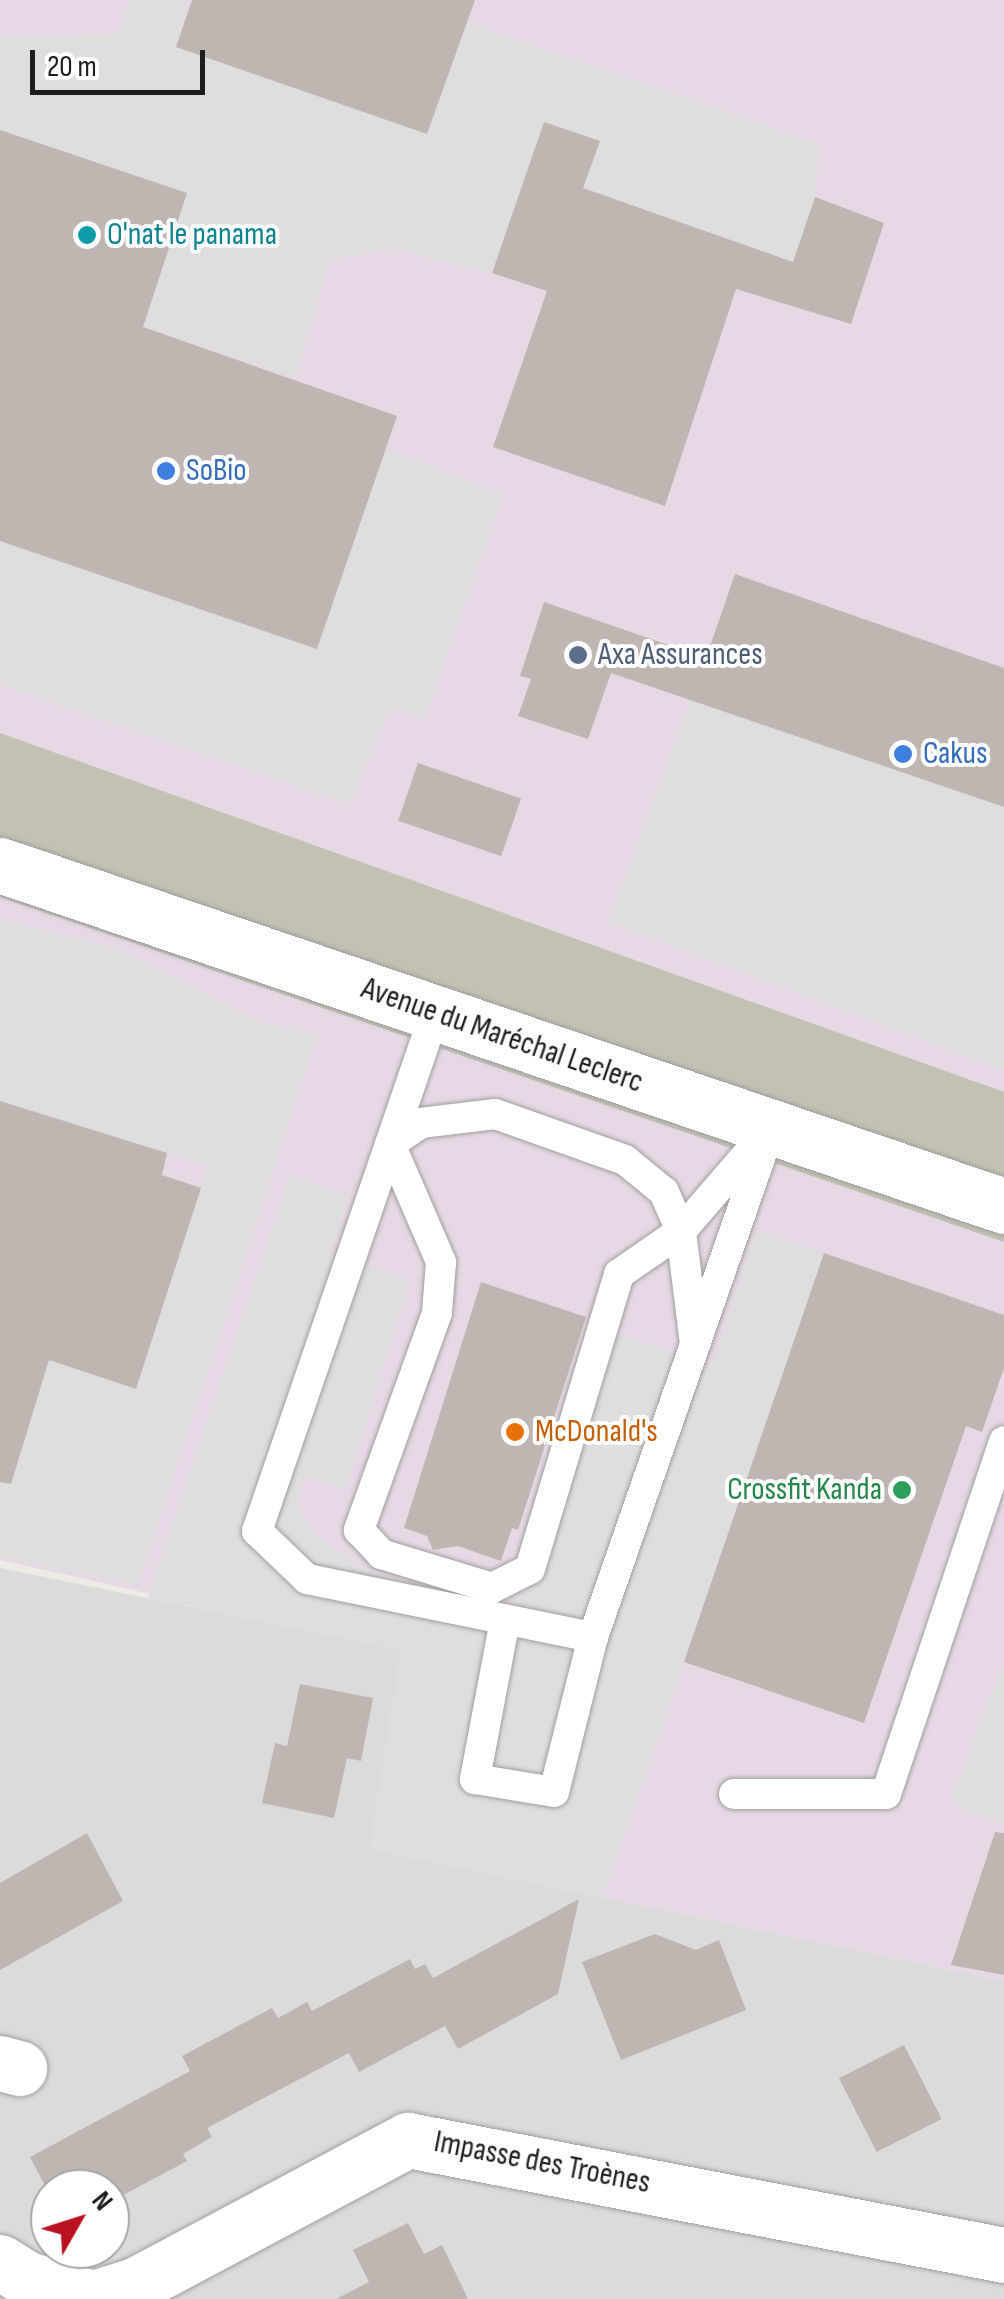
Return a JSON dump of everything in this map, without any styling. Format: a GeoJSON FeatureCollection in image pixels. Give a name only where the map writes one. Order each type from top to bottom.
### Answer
{"type":"FeatureCollection","features":[{"type":"Feature","properties":{"kind":"street","name":"Avenue du Maréchal Leclerc"},"geometry":{"type":"LineString","coordinates":[[0,865],[1004,1206]]}},
{"type":"Feature","properties":{"kind":"street","name":"Impasse des Troènes"},"geometry":{"type":"LineString","coordinates":[[0,2262],[27,2280],[93,2298],[121,2290],[408,2140],[761,2203],[1004,2255]]}},
{"type":"Feature","properties":{"kind":"lane"},"geometry":{"type":"LineString","coordinates":[[434,1013],[256,1531],[307,1579],[593,1637]]}},
{"type":"Feature","properties":{"kind":"lane"},"geometry":{"type":"LineString","coordinates":[[390,1144],[422,1123],[495,1114],[625,1160],[664,1192],[681,1231],[695,1344]]}},
{"type":"Feature","properties":{"kind":"lane"},"geometry":{"type":"LineString","coordinates":[[390,1144],[424,1215],[440,1262],[439,1279],[436,1313],[359,1530],[381,1554],[492,1588],[530,1569],[619,1274],[681,1231],[771,1127]]}},
{"type":"Feature","properties":{"kind":"lane"},"geometry":{"type":"LineString","coordinates":[[505,1620],[475,1779],[554,1792],[593,1637],[771,1127]]}},
{"type":"Feature","properties":{"kind":"lane"},"geometry":{"type":"LineString","coordinates":[[734,1794],[886,1794],[1004,1441]]}},
{"type":"Feature","properties":{"kind":"shaded area"},"geometry":{"type":"Polygon","coordinates":[[[0,0],[1004,0],[1004,1981],[369,1849],[401,1650],[0,1560],[0,0]]]}},
{"type":"Feature","properties":{"kind":"shaded area"},"geometry":{"type":"Polygon","coordinates":[[[131,0],[187,0],[177,47],[427,134],[467,23],[819,144],[815,197],[781,302],[736,290],[749,246],[583,188],[599,141],[545,122],[492,273],[393,248],[329,261],[296,378],[143,327],[187,193],[0,130],[0,36],[118,34],[131,0]]]}},
{"type":"Feature","properties":{"kind":"shaded area"},"geometry":{"type":"Polygon","coordinates":[[[386,449],[502,495],[425,718],[390,708],[349,804],[0,684],[0,541],[316,649],[386,449]]]}},
{"type":"Feature","properties":{"kind":"shaded area"},"geometry":{"type":"Polygon","coordinates":[[[691,700],[1004,807],[1004,1070],[609,922],[691,700]]]}},
{"type":"Feature","properties":{"kind":"shaded area"},"geometry":{"type":"Polygon","coordinates":[[[0,733],[1004,1092],[1004,1242],[0,897],[0,733]]]}},
{"type":"Feature","properties":{"kind":"shaded area"},"geometry":{"type":"Polygon","coordinates":[[[0,919],[118,949],[257,1021],[317,1035],[138,1585],[0,1557],[0,1473],[9,1475],[49,1360],[137,1388],[208,1166],[0,1101],[0,919]]]}},
{"type":"Feature","properties":{"kind":"shaded area"},"geometry":{"type":"Polygon","coordinates":[[[290,1175],[347,1196],[331,1253],[409,1280],[346,1489],[303,1476],[297,1508],[315,1534],[359,1568],[474,1602],[511,1604],[537,1580],[617,1334],[713,1365],[756,1231],[824,1253],[603,1897],[369,1849],[401,1650],[148,1598],[290,1175]]]}},
{"type":"Feature","properties":{"kind":"shaded area"},"geometry":{"type":"Polygon","coordinates":[[[0,1568],[402,1650],[370,1849],[1004,1981],[1004,2299],[0,2299],[0,1568]]]}},
{"type":"Feature","properties":{"kind":"shaded area"},"geometry":{"type":"Polygon","coordinates":[[[1004,1660],[1004,1825],[951,1803],[1004,1660]]]}},
{"type":"Feature","properties":{"kind":"building"},"geometry":{"type":"Polygon","coordinates":[[[192,0],[475,0],[427,134],[176,47],[192,0]]]}},
{"type":"Feature","properties":{"kind":"building"},"geometry":{"type":"Polygon","coordinates":[[[544,122],[600,141],[583,188],[793,262],[815,197],[884,223],[851,324],[736,289],[665,506],[493,447],[547,291],[492,273],[544,122]]]}},
{"type":"Feature","properties":{"kind":"building"},"geometry":{"type":"Polygon","coordinates":[[[0,130],[187,193],[143,327],[397,416],[317,649],[0,541],[0,130]]]}},
{"type":"Feature","properties":{"kind":"building"},"geometry":{"type":"Polygon","coordinates":[[[735,574],[1004,668],[1004,807],[611,673],[588,739],[518,716],[531,679],[520,676],[544,602],[706,658],[735,574]]]}},
{"type":"Feature","properties":{"kind":"building"},"geometry":{"type":"Polygon","coordinates":[[[418,763],[521,798],[501,856],[398,821],[418,763]]]}},
{"type":"Feature","properties":{"kind":"building"},"geometry":{"type":"Polygon","coordinates":[[[0,1101],[167,1153],[162,1175],[201,1188],[136,1389],[49,1360],[11,1484],[0,1482],[0,1101]]]}},
{"type":"Feature","properties":{"kind":"building"},"geometry":{"type":"Polygon","coordinates":[[[824,1253],[1004,1315],[1004,1368],[982,1432],[966,1426],[864,1723],[684,1662],[824,1253]]]}},
{"type":"Feature","properties":{"kind":"building"},"geometry":{"type":"Polygon","coordinates":[[[481,1282],[586,1317],[518,1530],[512,1528],[501,1561],[458,1546],[433,1550],[427,1536],[404,1528],[481,1282]]]}},
{"type":"Feature","properties":{"kind":"building"},"geometry":{"type":"Polygon","coordinates":[[[300,1684],[373,1698],[361,1761],[347,1758],[334,1818],[262,1803],[275,1743],[287,1746],[300,1684]]]}},
{"type":"Feature","properties":{"kind":"building"},"geometry":{"type":"Polygon","coordinates":[[[995,1832],[1004,1833],[1004,1975],[951,1965],[995,1832]]]}},
{"type":"Feature","properties":{"kind":"building"},"geometry":{"type":"Polygon","coordinates":[[[87,1833],[123,1901],[0,1970],[0,1883],[87,1833]]]}},
{"type":"Feature","properties":{"kind":"building"},"geometry":{"type":"Polygon","coordinates":[[[579,1899],[558,1994],[458,2049],[445,2026],[359,2072],[349,2053],[207,2128],[212,2137],[183,2154],[187,2161],[130,2191],[130,2169],[36,2169],[30,2157],[190,2071],[182,2056],[272,2008],[278,2018],[307,2002],[312,2011],[410,1959],[415,1969],[425,1964],[433,1978],[579,1899]]]}},
{"type":"Feature","properties":{"kind":"building"},"geometry":{"type":"Polygon","coordinates":[[[655,1934],[696,1950],[719,1940],[746,2010],[621,2060],[582,1962],[655,1934]]]}},
{"type":"Feature","properties":{"kind":"building"},"geometry":{"type":"Polygon","coordinates":[[[904,2045],[942,2119],[877,2152],[839,2078],[904,2045]]]}},
{"type":"Feature","properties":{"kind":"building"},"geometry":{"type":"Polygon","coordinates":[[[408,2223],[424,2254],[442,2245],[468,2299],[336,2299],[369,2282],[353,2250],[408,2223]]]}},
{"type":"Feature","properties":{"kind":"place","name":"O'nat le panama"},"geometry":{"type":"Point","coordinates":[87,235]}},
{"type":"Feature","properties":{"kind":"place","name":"SoBio"},"geometry":{"type":"Point","coordinates":[166,471]}},
{"type":"Feature","properties":{"kind":"place","name":"Axa Assurances"},"geometry":{"type":"Point","coordinates":[578,655]}},
{"type":"Feature","properties":{"kind":"place","name":"Cakus"},"geometry":{"type":"Point","coordinates":[903,754]}},
{"type":"Feature","properties":{"kind":"place","name":"McDonald's"},"geometry":{"type":"Point","coordinates":[515,1432]}},
{"type":"Feature","properties":{"kind":"place","name":"Crossfit Kanda"},"geometry":{"type":"Point","coordinates":[902,1490]}}]}
